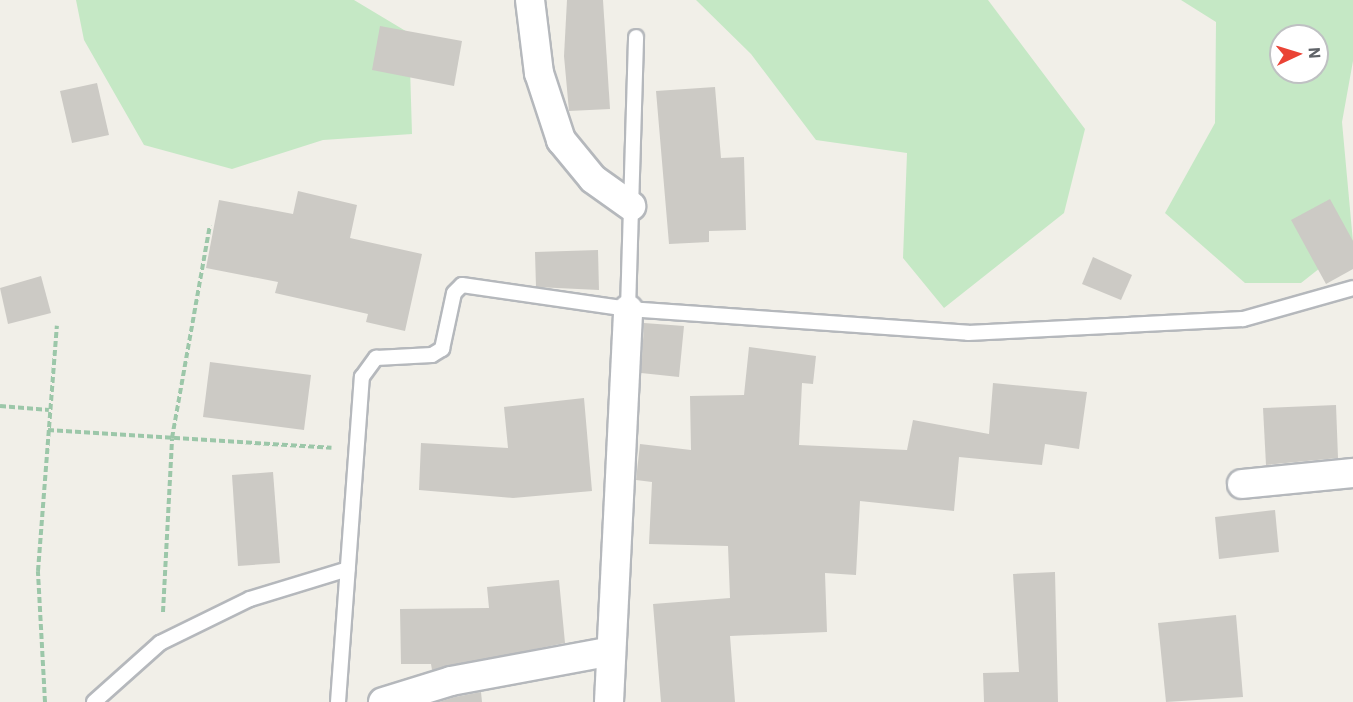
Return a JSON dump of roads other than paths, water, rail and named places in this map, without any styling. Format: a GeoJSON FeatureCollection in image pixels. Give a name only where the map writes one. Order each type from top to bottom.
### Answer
{"type":"FeatureCollection","features":[{"type":"Feature","properties":{"kind":"street"},"geometry":{"type":"LineString","coordinates":[[530,0],[539,73],[561,140],[593,179],[631,206]]}},
{"type":"Feature","properties":{"kind":"street"},"geometry":{"type":"LineString","coordinates":[[609,702],[608,652],[628,309]]}},
{"type":"Feature","properties":{"kind":"street"},"geometry":{"type":"LineString","coordinates":[[1242,484],[1353,473]]}},
{"type":"Feature","properties":{"kind":"street"},"geometry":{"type":"LineString","coordinates":[[383,702],[451,681],[608,652]]}},
{"type":"Feature","properties":{"kind":"lane"},"geometry":{"type":"LineString","coordinates":[[628,309],[636,37]]}},
{"type":"Feature","properties":{"kind":"lane"},"geometry":{"type":"LineString","coordinates":[[338,702],[358,450],[368,362],[442,349],[454,293],[462,285],[628,309],[968,333],[1048,331],[1243,319],[1353,288]]}},
{"type":"Feature","properties":{"kind":"lane"},"geometry":{"type":"LineString","coordinates":[[94,702],[160,643],[250,599],[348,569]]}}]}
